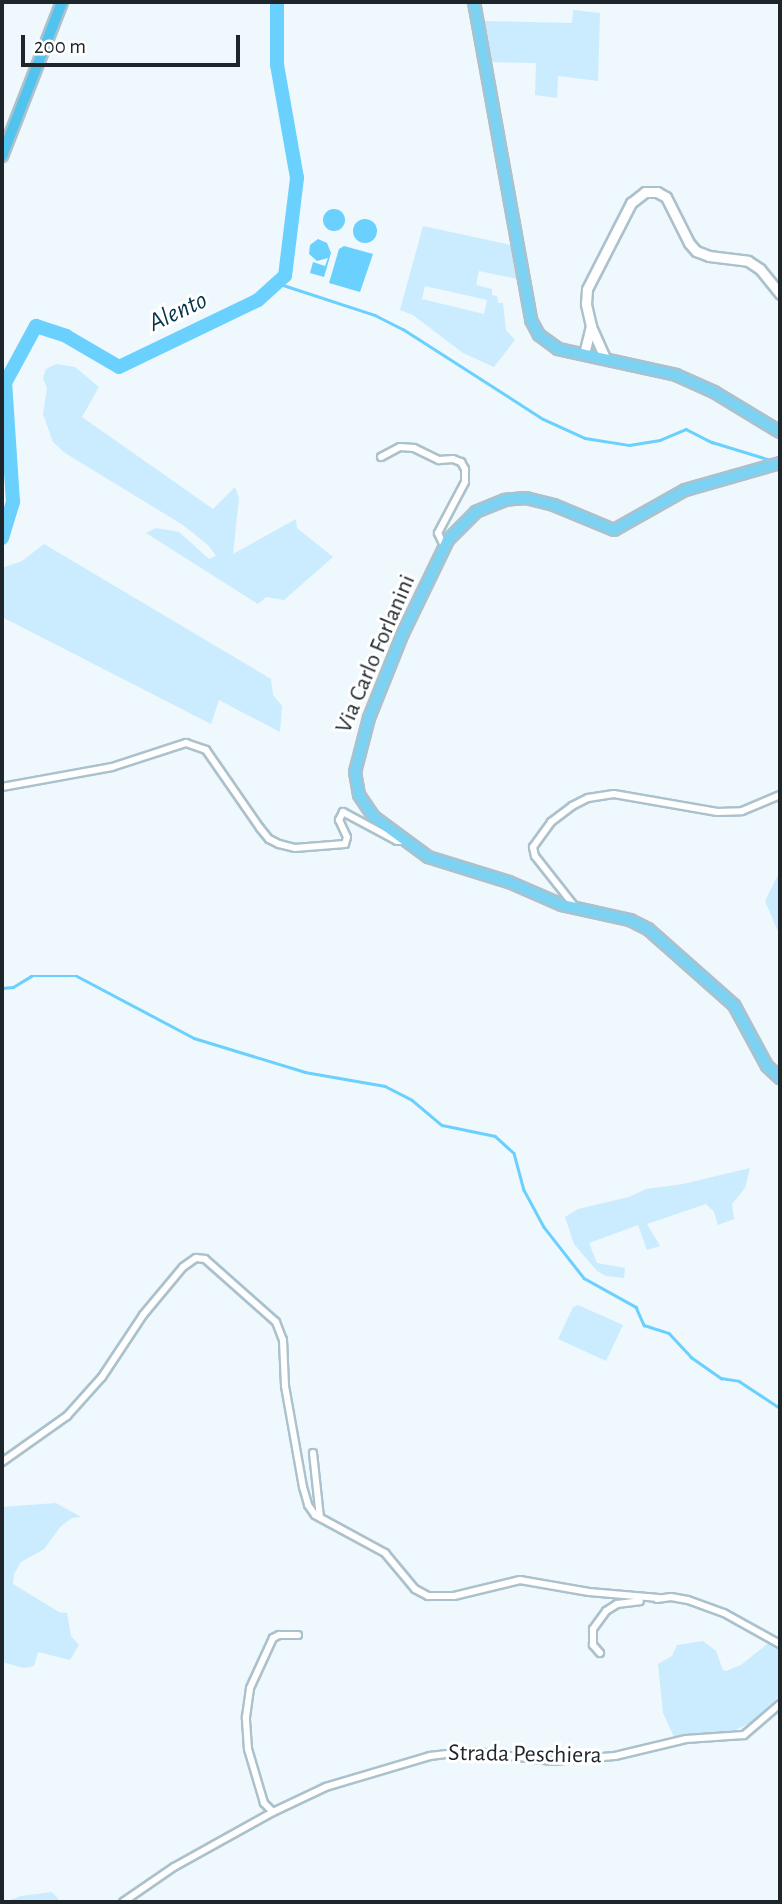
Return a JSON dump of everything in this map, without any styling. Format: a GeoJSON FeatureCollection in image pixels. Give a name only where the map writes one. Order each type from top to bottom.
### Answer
{"type":"FeatureCollection","features":[{"type":"Feature","properties":{"kind":"highway"},"geometry":{"type":"LineString","coordinates":[[2,156],[62,2]]}},
{"type":"Feature","properties":{"kind":"main road"},"geometry":{"type":"LineString","coordinates":[[474,2],[531,320],[547,343],[558,349],[676,375],[714,392],[780,432]]}},
{"type":"Feature","properties":{"kind":"main road"},"geometry":{"type":"LineString","coordinates":[[606,358],[591,326],[586,304],[587,289],[631,203],[645,192],[657,192],[666,197],[689,243],[696,251],[709,257],[748,261],[760,269],[780,294]]}},
{"type":"Feature","properties":{"kind":"main road"},"geometry":{"type":"LineString","coordinates":[[584,354],[591,326]]}},
{"type":"Feature","properties":{"kind":"main road","name":"Via Carlo Forlanini"},"geometry":{"type":"LineString","coordinates":[[780,463],[685,490],[614,530],[554,505],[526,498],[505,500],[475,512],[463,522],[445,548],[384,677],[356,761],[355,780],[362,801],[378,821],[428,858],[509,882],[576,908],[630,920],[648,929],[734,1005],[767,1066],[780,1078]]}},
{"type":"Feature","properties":{"kind":"street"},"geometry":{"type":"LineString","coordinates":[[381,457],[400,447],[414,448],[439,460],[461,462],[466,469],[465,482],[438,533],[445,548]]}},
{"type":"Feature","properties":{"kind":"street"},"geometry":{"type":"LineString","coordinates":[[2,788],[112,767],[186,743],[206,750],[268,839],[279,844],[296,848],[345,844],[347,837],[339,820],[343,812],[397,841],[404,841]]}},
{"type":"Feature","properties":{"kind":"street"},"geometry":{"type":"LineString","coordinates":[[576,908],[535,856],[533,847],[535,840],[551,822],[572,806],[588,798],[614,794],[717,812],[741,811],[780,795]]}},
{"type":"Feature","properties":{"kind":"street"},"geometry":{"type":"LineString","coordinates":[[2,1462],[67,1416],[102,1377],[143,1315],[183,1267],[196,1258],[205,1259],[276,1322],[283,1340],[285,1386],[308,1505],[320,1518],[385,1553],[415,1589],[428,1596],[454,1596],[520,1580],[589,1592],[688,1600],[724,1613],[780,1644]]}},
{"type":"Feature","properties":{"kind":"street"},"geometry":{"type":"LineString","coordinates":[[313,1453],[320,1518]]}},
{"type":"Feature","properties":{"kind":"street"},"geometry":{"type":"LineString","coordinates":[[600,1653],[591,1638],[593,1629],[606,1611],[617,1604],[659,1598]]}},
{"type":"Feature","properties":{"kind":"street"},"geometry":{"type":"LineString","coordinates":[[273,1812],[264,1803],[248,1749],[246,1717],[250,1689],[272,1638],[279,1635],[298,1635]]}},
{"type":"Feature","properties":{"kind":"street","name":"Strada Peschiera"},"geometry":{"type":"LineString","coordinates":[[123,1902],[174,1867],[273,1812],[326,1787],[436,1754],[468,1751],[552,1760],[615,1756],[686,1739],[734,1738],[744,1734],[780,1704]]}},
{"type":"Feature","properties":{"kind":"shaded area"},"geometry":{"type":"Polygon","coordinates":[[[573,10],[600,13],[598,81],[558,76],[557,98],[535,95],[536,63],[491,62],[483,21],[572,23],[573,10]]]}},
{"type":"Feature","properties":{"kind":"shaded area"},"geometry":{"type":"Polygon","coordinates":[[[423,226],[516,246],[522,280],[479,271],[476,285],[492,289],[492,295],[497,296],[498,303],[503,303],[506,330],[515,340],[494,367],[463,353],[413,315],[400,310],[423,226]],[[425,286],[422,299],[484,314],[487,300],[425,286]]]}},
{"type":"Feature","properties":{"kind":"shaded area"},"geometry":{"type":"Polygon","coordinates":[[[56,364],[75,367],[99,387],[82,417],[213,509],[235,487],[239,498],[233,554],[296,519],[297,528],[333,557],[284,600],[266,597],[258,604],[146,533],[156,528],[179,532],[209,559],[216,556],[208,545],[183,525],[65,453],[53,442],[43,414],[47,388],[43,378],[46,369],[56,364]]]}},
{"type":"Feature","properties":{"kind":"shaded area"},"geometry":{"type":"Polygon","coordinates":[[[44,544],[271,679],[273,695],[282,706],[280,732],[219,700],[211,724],[2,617],[2,568],[22,561],[44,544]]]}},
{"type":"Feature","properties":{"kind":"shaded area"},"geometry":{"type":"Polygon","coordinates":[[[780,871],[780,936],[765,901],[780,871]]]}},
{"type":"Feature","properties":{"kind":"shaded area"},"geometry":{"type":"Polygon","coordinates":[[[750,1168],[745,1188],[732,1204],[734,1219],[718,1225],[714,1212],[706,1204],[647,1224],[660,1246],[647,1250],[638,1225],[589,1243],[597,1263],[625,1268],[624,1278],[606,1276],[597,1271],[574,1244],[565,1217],[578,1209],[629,1197],[646,1189],[683,1184],[750,1168]]]}},
{"type":"Feature","properties":{"kind":"shaded area"},"geometry":{"type":"Polygon","coordinates":[[[578,1305],[623,1325],[606,1361],[558,1339],[573,1307],[578,1305]]]}},
{"type":"Feature","properties":{"kind":"shaded area"},"geometry":{"type":"Polygon","coordinates":[[[56,1503],[81,1517],[72,1518],[61,1526],[44,1549],[21,1562],[14,1574],[13,1584],[59,1612],[67,1613],[71,1636],[79,1645],[70,1660],[38,1652],[34,1666],[24,1668],[2,1662],[2,1507],[56,1503]]]}},
{"type":"Feature","properties":{"kind":"shaded area"},"geometry":{"type":"Polygon","coordinates":[[[703,1641],[716,1651],[723,1670],[726,1671],[741,1665],[771,1641],[780,1646],[780,1695],[752,1722],[723,1736],[693,1735],[675,1739],[663,1713],[658,1664],[672,1656],[677,1645],[703,1641]]]}},
{"type":"Feature","properties":{"kind":"shaded area"},"geometry":{"type":"Polygon","coordinates":[[[52,1892],[61,1902],[5,1902],[21,1896],[52,1892]]]}},
{"type":"Feature","properties":{"kind":"water"},"geometry":{"type":"Polygon","coordinates":[[[334,209],[342,212],[345,220],[342,228],[334,231],[326,228],[323,220],[326,212],[334,209]]]}},
{"type":"Feature","properties":{"kind":"water"},"geometry":{"type":"Polygon","coordinates":[[[365,219],[374,222],[377,231],[374,240],[365,243],[356,240],[353,231],[356,222],[365,219]]]}},
{"type":"Feature","properties":{"kind":"water"},"geometry":{"type":"Polygon","coordinates":[[[318,239],[327,243],[331,253],[324,277],[310,273],[313,262],[325,266],[328,258],[317,261],[309,254],[310,245],[318,239]]]}},
{"type":"Feature","properties":{"kind":"water"},"geometry":{"type":"Polygon","coordinates":[[[344,246],[373,254],[360,292],[329,283],[339,249],[344,246]]]}},
{"type":"Feature","properties":{"kind":"waterway","name":"Alento"},"geometry":{"type":"LineString","coordinates":[[2,538],[13,502],[5,383],[36,326],[66,336],[119,367],[258,300],[285,276],[297,178],[277,65],[277,2]]}},
{"type":"Feature","properties":{"kind":"waterway"},"geometry":{"type":"LineString","coordinates":[[277,283],[375,315],[403,329],[543,419],[585,438],[629,445],[660,440],[686,429],[712,442],[774,461]]}},
{"type":"Feature","properties":{"kind":"waterway"},"geometry":{"type":"LineString","coordinates":[[2,988],[13,987],[31,976],[77,976],[194,1038],[305,1072],[385,1086],[412,1100],[442,1125],[495,1136],[514,1153],[524,1190],[544,1227],[584,1278],[636,1307],[644,1325],[669,1333],[691,1357],[721,1378],[739,1381],[780,1408]]}}]}
